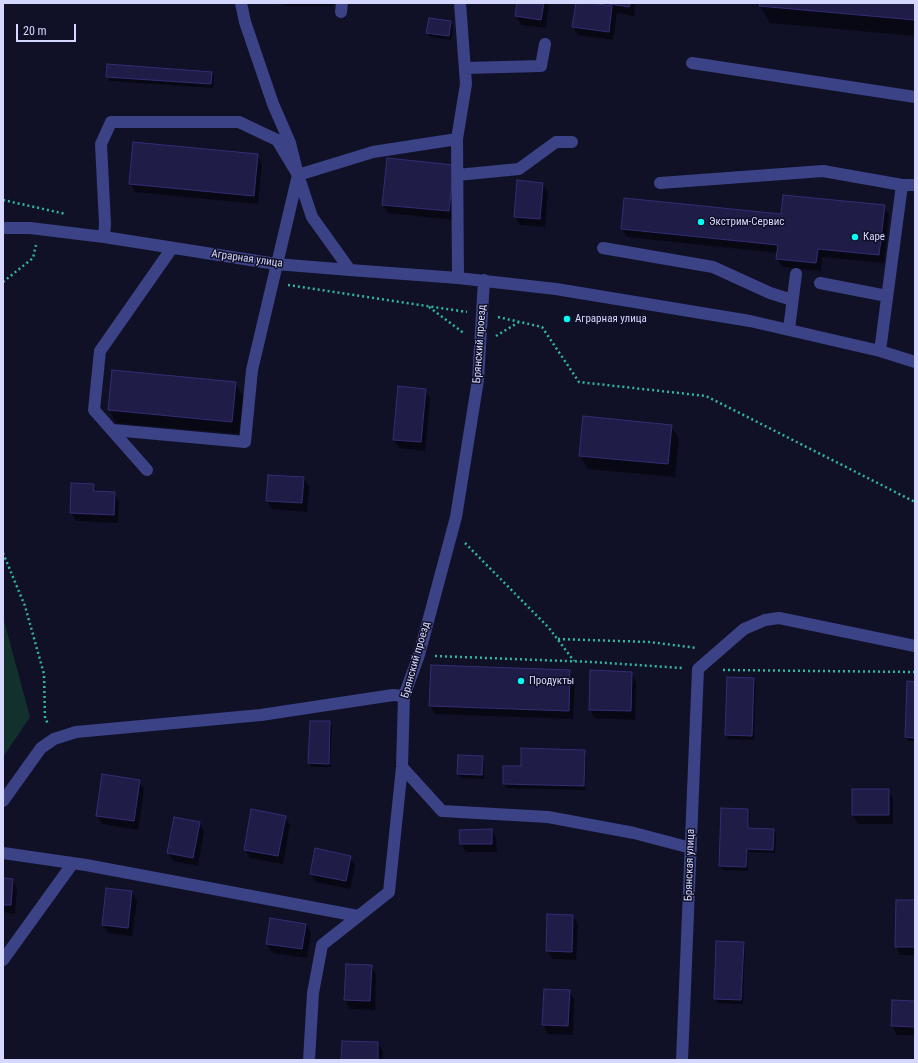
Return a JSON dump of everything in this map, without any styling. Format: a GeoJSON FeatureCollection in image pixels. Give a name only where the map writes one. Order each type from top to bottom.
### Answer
{"type":"FeatureCollection","features":[{"type":"Feature","properties":{"kind":"street"},"geometry":{"type":"LineString","coordinates":[[241,3],[245,22],[273,104],[290,143],[298,174],[312,216],[350,270]]}},
{"type":"Feature","properties":{"kind":"street"},"geometry":{"type":"LineString","coordinates":[[458,278],[457,139],[466,84],[460,3]]}},
{"type":"Feature","properties":{"kind":"street"},"geometry":{"type":"LineString","coordinates":[[465,68],[541,66],[545,44]]}},
{"type":"Feature","properties":{"kind":"street"},"geometry":{"type":"LineString","coordinates":[[692,63],[915,97]]}},
{"type":"Feature","properties":{"kind":"street"},"geometry":{"type":"LineString","coordinates":[[104,237],[105,224],[100,144],[111,122],[239,122],[277,140],[298,174],[252,370],[245,442],[113,430]]}},
{"type":"Feature","properties":{"kind":"street"},"geometry":{"type":"LineString","coordinates":[[298,174],[373,152],[457,139]]}},
{"type":"Feature","properties":{"kind":"street"},"geometry":{"type":"LineString","coordinates":[[457,174],[519,169],[556,142],[572,142]]}},
{"type":"Feature","properties":{"kind":"street"},"geometry":{"type":"LineString","coordinates":[[660,183],[823,172],[902,185],[915,185]]}},
{"type":"Feature","properties":{"kind":"street"},"geometry":{"type":"LineString","coordinates":[[880,351],[902,185]]}},
{"type":"Feature","properties":{"kind":"street","name":"Аграрная улица"},"geometry":{"type":"LineString","coordinates":[[3,228],[30,228],[104,237],[276,264],[484,280],[556,289],[750,321],[880,351],[915,362]]}},
{"type":"Feature","properties":{"kind":"street"},"geometry":{"type":"LineString","coordinates":[[147,470],[94,410],[100,351],[172,248]]}},
{"type":"Feature","properties":{"kind":"street"},"geometry":{"type":"LineString","coordinates":[[603,248],[713,267],[770,294],[792,300]]}},
{"type":"Feature","properties":{"kind":"street"},"geometry":{"type":"LineString","coordinates":[[789,329],[796,274]]}},
{"type":"Feature","properties":{"kind":"street","name":"Брянский проезд"},"geometry":{"type":"LineString","coordinates":[[309,1060],[313,993],[322,945],[389,892],[402,767],[404,696],[419,655],[456,517],[478,380],[484,280]]}},
{"type":"Feature","properties":{"kind":"street"},"geometry":{"type":"LineString","coordinates":[[820,283],[887,296]]}},
{"type":"Feature","properties":{"kind":"street"},"geometry":{"type":"LineString","coordinates":[[698,670],[744,630],[765,620],[779,618],[915,646]]}},
{"type":"Feature","properties":{"kind":"street","name":"Брянская улица"},"geometry":{"type":"LineString","coordinates":[[682,1060],[698,670]]}},
{"type":"Feature","properties":{"kind":"street"},"geometry":{"type":"LineString","coordinates":[[3,801],[41,748],[54,739],[76,732],[261,715],[393,695],[404,696]]}},
{"type":"Feature","properties":{"kind":"street"},"geometry":{"type":"LineString","coordinates":[[402,767],[442,811],[548,817],[634,834],[691,848]]}},
{"type":"Feature","properties":{"kind":"street"},"geometry":{"type":"LineString","coordinates":[[3,853],[73,863],[358,916]]}},
{"type":"Feature","properties":{"kind":"street"},"geometry":{"type":"LineString","coordinates":[[3,960],[73,863]]}},
{"type":"Feature","properties":{"kind":"path"},"geometry":{"type":"LineString","coordinates":[[3,200],[69,215]]}},
{"type":"Feature","properties":{"kind":"path"},"geometry":{"type":"LineString","coordinates":[[3,282],[33,258],[40,229]]}},
{"type":"Feature","properties":{"kind":"path"},"geometry":{"type":"LineString","coordinates":[[272,283],[482,314],[542,327],[579,382],[706,396],[915,502]]}},
{"type":"Feature","properties":{"kind":"path"},"geometry":{"type":"LineString","coordinates":[[428,306],[481,346],[519,322]]}},
{"type":"Feature","properties":{"kind":"path"},"geometry":{"type":"LineString","coordinates":[[452,530],[549,628],[574,661]]}},
{"type":"Feature","properties":{"kind":"path"},"geometry":{"type":"LineString","coordinates":[[3,553],[25,606],[44,674],[45,718],[54,739]]}},
{"type":"Feature","properties":{"kind":"path"},"geometry":{"type":"LineString","coordinates":[[558,639],[649,642],[720,651]]}},
{"type":"Feature","properties":{"kind":"path"},"geometry":{"type":"LineString","coordinates":[[419,655],[574,661],[698,670],[915,672]]}},
{"type":"Feature","properties":{"kind":"green space"},"geometry":{"type":"Polygon","coordinates":[[[3,617],[30,717],[3,757],[3,617]]]}},
{"type":"Feature","properties":{"kind":"building"},"geometry":{"type":"Polygon","coordinates":[[[517,3],[544,3],[541,20],[515,16],[517,3]]]}},
{"type":"Feature","properties":{"kind":"building"},"geometry":{"type":"Polygon","coordinates":[[[576,3],[592,3],[612,6],[609,32],[572,27],[576,3]]]}},
{"type":"Feature","properties":{"kind":"building"},"geometry":{"type":"Polygon","coordinates":[[[603,3],[630,3],[629,7],[603,3]]]}},
{"type":"Feature","properties":{"kind":"building"},"geometry":{"type":"Polygon","coordinates":[[[760,3],[915,3],[915,20],[759,6],[760,3]]]}},
{"type":"Feature","properties":{"kind":"building"},"geometry":{"type":"Polygon","coordinates":[[[429,18],[451,21],[449,36],[426,33],[429,18]]]}},
{"type":"Feature","properties":{"kind":"building"},"geometry":{"type":"Polygon","coordinates":[[[107,64],[212,72],[211,84],[106,77],[107,64]]]}},
{"type":"Feature","properties":{"kind":"building"},"geometry":{"type":"Polygon","coordinates":[[[133,142],[258,154],[254,196],[129,184],[133,142]]]}},
{"type":"Feature","properties":{"kind":"building"},"geometry":{"type":"Polygon","coordinates":[[[387,158],[454,165],[449,211],[382,205],[387,158]]]}},
{"type":"Feature","properties":{"kind":"building"},"geometry":{"type":"Polygon","coordinates":[[[517,180],[543,183],[540,219],[514,217],[517,180]]]}},
{"type":"Feature","properties":{"kind":"building"},"geometry":{"type":"Polygon","coordinates":[[[783,195],[885,205],[879,255],[818,249],[816,263],[776,259],[778,245],[621,229],[624,198],[781,214],[783,195]]]}},
{"type":"Feature","properties":{"kind":"building"},"geometry":{"type":"Polygon","coordinates":[[[112,370],[236,382],[232,422],[108,410],[112,370]]]}},
{"type":"Feature","properties":{"kind":"building"},"geometry":{"type":"Polygon","coordinates":[[[398,386],[426,389],[421,442],[393,440],[398,386]]]}},
{"type":"Feature","properties":{"kind":"building"},"geometry":{"type":"Polygon","coordinates":[[[583,416],[672,425],[668,464],[579,456],[583,416]]]}},
{"type":"Feature","properties":{"kind":"building"},"geometry":{"type":"Polygon","coordinates":[[[268,475],[304,477],[302,503],[266,501],[268,475]]]}},
{"type":"Feature","properties":{"kind":"building"},"geometry":{"type":"Polygon","coordinates":[[[71,483],[94,484],[94,491],[115,492],[114,515],[70,513],[71,483]]]}},
{"type":"Feature","properties":{"kind":"building"},"geometry":{"type":"Polygon","coordinates":[[[431,665],[570,670],[569,711],[429,706],[431,665]]]}},
{"type":"Feature","properties":{"kind":"building"},"geometry":{"type":"Polygon","coordinates":[[[590,670],[632,672],[631,711],[589,710],[590,670]]]}},
{"type":"Feature","properties":{"kind":"building"},"geometry":{"type":"Polygon","coordinates":[[[727,677],[754,678],[752,736],[725,735],[727,677]]]}},
{"type":"Feature","properties":{"kind":"building"},"geometry":{"type":"Polygon","coordinates":[[[907,681],[915,682],[915,738],[905,737],[907,681]]]}},
{"type":"Feature","properties":{"kind":"building"},"geometry":{"type":"Polygon","coordinates":[[[310,721],[330,721],[329,764],[308,763],[310,721]]]}},
{"type":"Feature","properties":{"kind":"building"},"geometry":{"type":"Polygon","coordinates":[[[521,748],[585,750],[584,786],[503,784],[503,766],[521,766],[521,748]]]}},
{"type":"Feature","properties":{"kind":"building"},"geometry":{"type":"Polygon","coordinates":[[[458,755],[483,756],[482,775],[457,774],[458,755]]]}},
{"type":"Feature","properties":{"kind":"building"},"geometry":{"type":"Polygon","coordinates":[[[102,774],[140,780],[134,821],[96,816],[102,774]]]}},
{"type":"Feature","properties":{"kind":"building"},"geometry":{"type":"Polygon","coordinates":[[[852,789],[889,789],[889,815],[852,815],[852,789]]]}},
{"type":"Feature","properties":{"kind":"building"},"geometry":{"type":"Polygon","coordinates":[[[721,808],[748,809],[748,828],[774,829],[773,850],[747,849],[746,867],[719,866],[721,808]]]}},
{"type":"Feature","properties":{"kind":"building"},"geometry":{"type":"Polygon","coordinates":[[[251,809],[286,816],[278,856],[244,850],[251,809]]]}},
{"type":"Feature","properties":{"kind":"building"},"geometry":{"type":"Polygon","coordinates":[[[174,817],[200,822],[193,858],[167,853],[174,817]]]}},
{"type":"Feature","properties":{"kind":"building"},"geometry":{"type":"Polygon","coordinates":[[[492,829],[492,844],[460,844],[459,830],[492,829]]]}},
{"type":"Feature","properties":{"kind":"building"},"geometry":{"type":"Polygon","coordinates":[[[315,848],[351,856],[346,881],[310,874],[315,848]]]}},
{"type":"Feature","properties":{"kind":"building"},"geometry":{"type":"Polygon","coordinates":[[[3,878],[13,879],[11,905],[3,905],[3,878]]]}},
{"type":"Feature","properties":{"kind":"building"},"geometry":{"type":"Polygon","coordinates":[[[106,888],[132,891],[128,928],[102,925],[106,888]]]}},
{"type":"Feature","properties":{"kind":"building"},"geometry":{"type":"Polygon","coordinates":[[[896,900],[915,900],[915,947],[895,947],[896,900]]]}},
{"type":"Feature","properties":{"kind":"building"},"geometry":{"type":"Polygon","coordinates":[[[547,914],[573,915],[572,952],[546,951],[547,914]]]}},
{"type":"Feature","properties":{"kind":"building"},"geometry":{"type":"Polygon","coordinates":[[[270,918],[306,924],[302,949],[266,944],[270,918]]]}},
{"type":"Feature","properties":{"kind":"building"},"geometry":{"type":"Polygon","coordinates":[[[716,941],[744,942],[741,1000],[714,999],[716,941]]]}},
{"type":"Feature","properties":{"kind":"building"},"geometry":{"type":"Polygon","coordinates":[[[346,964],[372,965],[370,1001],[344,1000],[346,964]]]}},
{"type":"Feature","properties":{"kind":"building"},"geometry":{"type":"Polygon","coordinates":[[[544,989],[570,990],[568,1026],[542,1025],[544,989]]]}},
{"type":"Feature","properties":{"kind":"building"},"geometry":{"type":"Polygon","coordinates":[[[892,1000],[915,1001],[915,1027],[891,1026],[892,1000]]]}},
{"type":"Feature","properties":{"kind":"building"},"geometry":{"type":"Polygon","coordinates":[[[342,1041],[378,1042],[378,1060],[341,1060],[342,1041]]]}},
{"type":"Feature","properties":{"kind":"place","name":"Экстрим-Сервис"},"geometry":{"type":"Point","coordinates":[701,222]}},
{"type":"Feature","properties":{"kind":"place","name":"Каре"},"geometry":{"type":"Point","coordinates":[855,237]}},
{"type":"Feature","properties":{"kind":"place","name":"Аграрная улица"},"geometry":{"type":"Point","coordinates":[567,319]}},
{"type":"Feature","properties":{"kind":"place","name":"Продукты"},"geometry":{"type":"Point","coordinates":[521,681]}}]}
